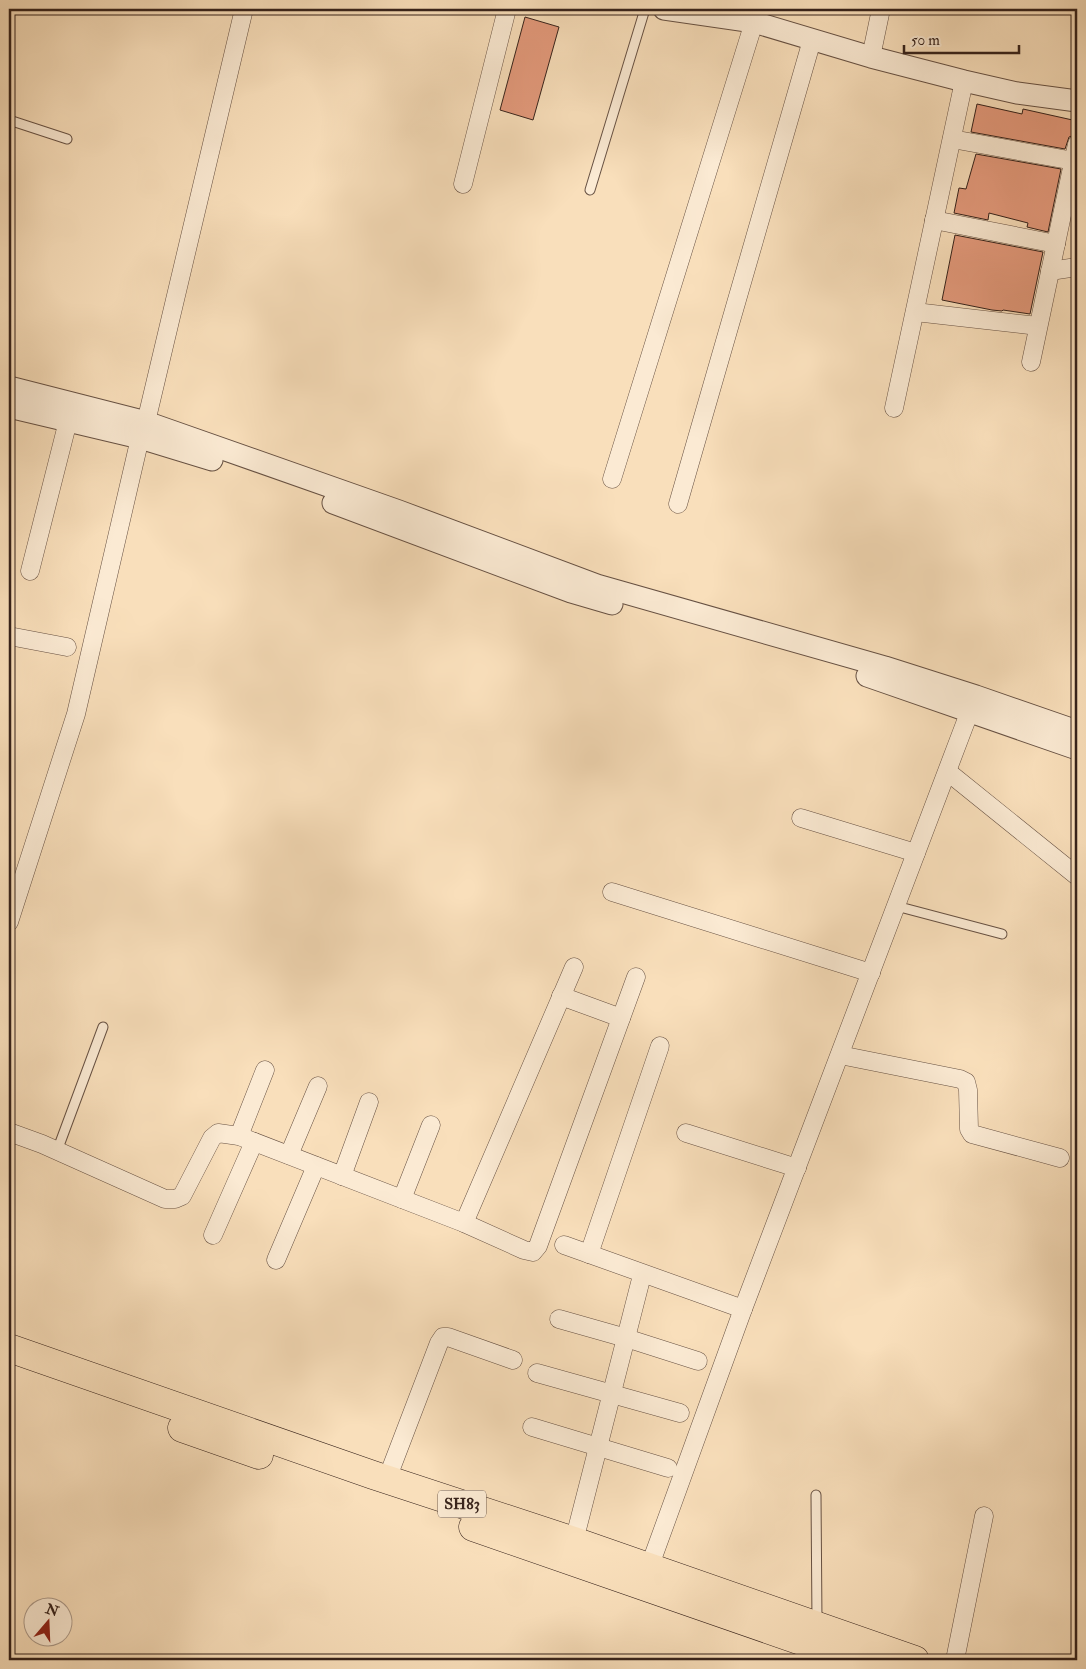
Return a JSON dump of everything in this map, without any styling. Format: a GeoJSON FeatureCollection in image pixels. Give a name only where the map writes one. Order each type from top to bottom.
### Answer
{"type":"FeatureCollection","features":[{"type":"Feature","properties":{"kind":"main road","name":"SH83"},"geometry":{"type":"LineString","coordinates":[[9,1348],[915,1660]]}},
{"type":"Feature","properties":{"kind":"main road","name":"SH83"},"geometry":{"type":"LineString","coordinates":[[9,1365],[220,1442],[407,1504],[856,1660]]}},
{"type":"Feature","properties":{"kind":"street"},"geometry":{"type":"LineString","coordinates":[[9,922],[76,714],[244,9]]}},
{"type":"Feature","properties":{"kind":"street"},"geometry":{"type":"LineString","coordinates":[[463,184],[507,9]]}},
{"type":"Feature","properties":{"kind":"street"},"geometry":{"type":"LineString","coordinates":[[664,9],[754,22],[871,57],[964,81],[1017,93],[1077,101]]}},
{"type":"Feature","properties":{"kind":"street"},"geometry":{"type":"LineString","coordinates":[[871,57],[880,9]]}},
{"type":"Feature","properties":{"kind":"street"},"geometry":{"type":"LineString","coordinates":[[612,479],[754,22]]}},
{"type":"Feature","properties":{"kind":"street"},"geometry":{"type":"LineString","coordinates":[[678,504],[812,40]]}},
{"type":"Feature","properties":{"kind":"street"},"geometry":{"type":"LineString","coordinates":[[894,408],[964,81]]}},
{"type":"Feature","properties":{"kind":"street"},"geometry":{"type":"LineString","coordinates":[[952,139],[1075,153],[1031,362]]}},
{"type":"Feature","properties":{"kind":"street"},"geometry":{"type":"LineString","coordinates":[[934,220],[1056,244]]}},
{"type":"Feature","properties":{"kind":"street"},"geometry":{"type":"LineString","coordinates":[[1050,271],[1077,267]]}},
{"type":"Feature","properties":{"kind":"street"},"geometry":{"type":"LineString","coordinates":[[915,312],[1038,326]]}},
{"type":"Feature","properties":{"kind":"street"},"geometry":{"type":"LineString","coordinates":[[9,387],[399,511],[597,585],[885,667],[1077,749]]}},
{"type":"Feature","properties":{"kind":"street"},"geometry":{"type":"LineString","coordinates":[[9,407],[68,421],[143,430]]}},
{"type":"Feature","properties":{"kind":"street"},"geometry":{"type":"LineString","coordinates":[[30,571],[68,421]]}},
{"type":"Feature","properties":{"kind":"street"},"geometry":{"type":"LineString","coordinates":[[9,636],[67,647]]}},
{"type":"Feature","properties":{"kind":"street"},"geometry":{"type":"LineString","coordinates":[[972,704],[1077,730]]}},
{"type":"Feature","properties":{"kind":"street"},"geometry":{"type":"LineString","coordinates":[[649,1568],[744,1309],[948,772],[972,704]]}},
{"type":"Feature","properties":{"kind":"street"},"geometry":{"type":"LineString","coordinates":[[948,772],[1077,876]]}},
{"type":"Feature","properties":{"kind":"street"},"geometry":{"type":"LineString","coordinates":[[801,818],[916,853]]}},
{"type":"Feature","properties":{"kind":"street"},"geometry":{"type":"LineString","coordinates":[[612,892],[871,972]]}},
{"type":"Feature","properties":{"kind":"street"},"geometry":{"type":"LineString","coordinates":[[464,1223],[574,967]]}},
{"type":"Feature","properties":{"kind":"street"},"geometry":{"type":"LineString","coordinates":[[9,1132],[165,1199],[175,1199],[182,1196],[212,1138],[218,1133],[246,1139],[464,1223],[524,1250],[533,1252],[538,1246],[636,977]]}},
{"type":"Feature","properties":{"kind":"street"},"geometry":{"type":"LineString","coordinates":[[561,996],[621,1018]]}},
{"type":"Feature","properties":{"kind":"street"},"geometry":{"type":"LineString","coordinates":[[590,1254],[660,1046]]}},
{"type":"Feature","properties":{"kind":"street"},"geometry":{"type":"LineString","coordinates":[[840,1055],[960,1078],[966,1082],[968,1090],[969,1129],[972,1134],[1060,1158]]}},
{"type":"Feature","properties":{"kind":"street"},"geometry":{"type":"LineString","coordinates":[[213,1235],[246,1139],[264,1070]]}},
{"type":"Feature","properties":{"kind":"street"},"geometry":{"type":"LineString","coordinates":[[289,1155],[318,1086]]}},
{"type":"Feature","properties":{"kind":"street"},"geometry":{"type":"LineString","coordinates":[[342,1176],[369,1102]]}},
{"type":"Feature","properties":{"kind":"street"},"geometry":{"type":"LineString","coordinates":[[402,1199],[431,1125]]}},
{"type":"Feature","properties":{"kind":"street"},"geometry":{"type":"LineString","coordinates":[[686,1134],[797,1168]]}},
{"type":"Feature","properties":{"kind":"street"},"geometry":{"type":"LineString","coordinates":[[276,1260],[316,1166]]}},
{"type":"Feature","properties":{"kind":"street"},"geometry":{"type":"LineString","coordinates":[[564,1245],[744,1309]]}},
{"type":"Feature","properties":{"kind":"street"},"geometry":{"type":"LineString","coordinates":[[574,1541],[640,1283]]}},
{"type":"Feature","properties":{"kind":"street"},"geometry":{"type":"LineString","coordinates":[[559,1319],[698,1361]]}},
{"type":"Feature","properties":{"kind":"street"},"geometry":{"type":"LineString","coordinates":[[387,1479],[439,1343],[443,1337],[448,1337],[513,1360]]}},
{"type":"Feature","properties":{"kind":"street"},"geometry":{"type":"LineString","coordinates":[[536,1373],[680,1413]]}},
{"type":"Feature","properties":{"kind":"street"},"geometry":{"type":"LineString","coordinates":[[532,1427],[668,1468]]}},
{"type":"Feature","properties":{"kind":"street"},"geometry":{"type":"LineString","coordinates":[[955,1660],[984,1516]]}},
{"type":"Feature","properties":{"kind":"lane"},"geometry":{"type":"LineString","coordinates":[[590,190],[645,9]]}},
{"type":"Feature","properties":{"kind":"lane"},"geometry":{"type":"LineString","coordinates":[[9,120],[67,139]]}},
{"type":"Feature","properties":{"kind":"lane"},"geometry":{"type":"LineString","coordinates":[[896,906],[1002,934]]}},
{"type":"Feature","properties":{"kind":"lane"},"geometry":{"type":"LineString","coordinates":[[57,1151],[103,1026]]}},
{"type":"Feature","properties":{"kind":"lane"},"geometry":{"type":"LineString","coordinates":[[816,1495],[817,1626]]}},
{"type":"Feature","properties":{"kind":"building"},"geometry":{"type":"Polygon","coordinates":[[[525,17],[559,27],[533,120],[500,110],[525,17]]]}},
{"type":"Feature","properties":{"kind":"building"},"geometry":{"type":"Polygon","coordinates":[[[977,104],[1022,114],[1023,109],[1077,121],[1077,134],[1069,137],[1065,149],[971,132],[977,104]]]}},
{"type":"Feature","properties":{"kind":"building"},"geometry":{"type":"Polygon","coordinates":[[[976,154],[1061,169],[1048,232],[1027,227],[1028,223],[989,213],[988,220],[954,213],[959,188],[966,189],[976,154]]]}},
{"type":"Feature","properties":{"kind":"building"},"geometry":{"type":"Polygon","coordinates":[[[955,235],[1043,252],[1030,314],[992,310],[942,300],[955,235]]]}}]}
